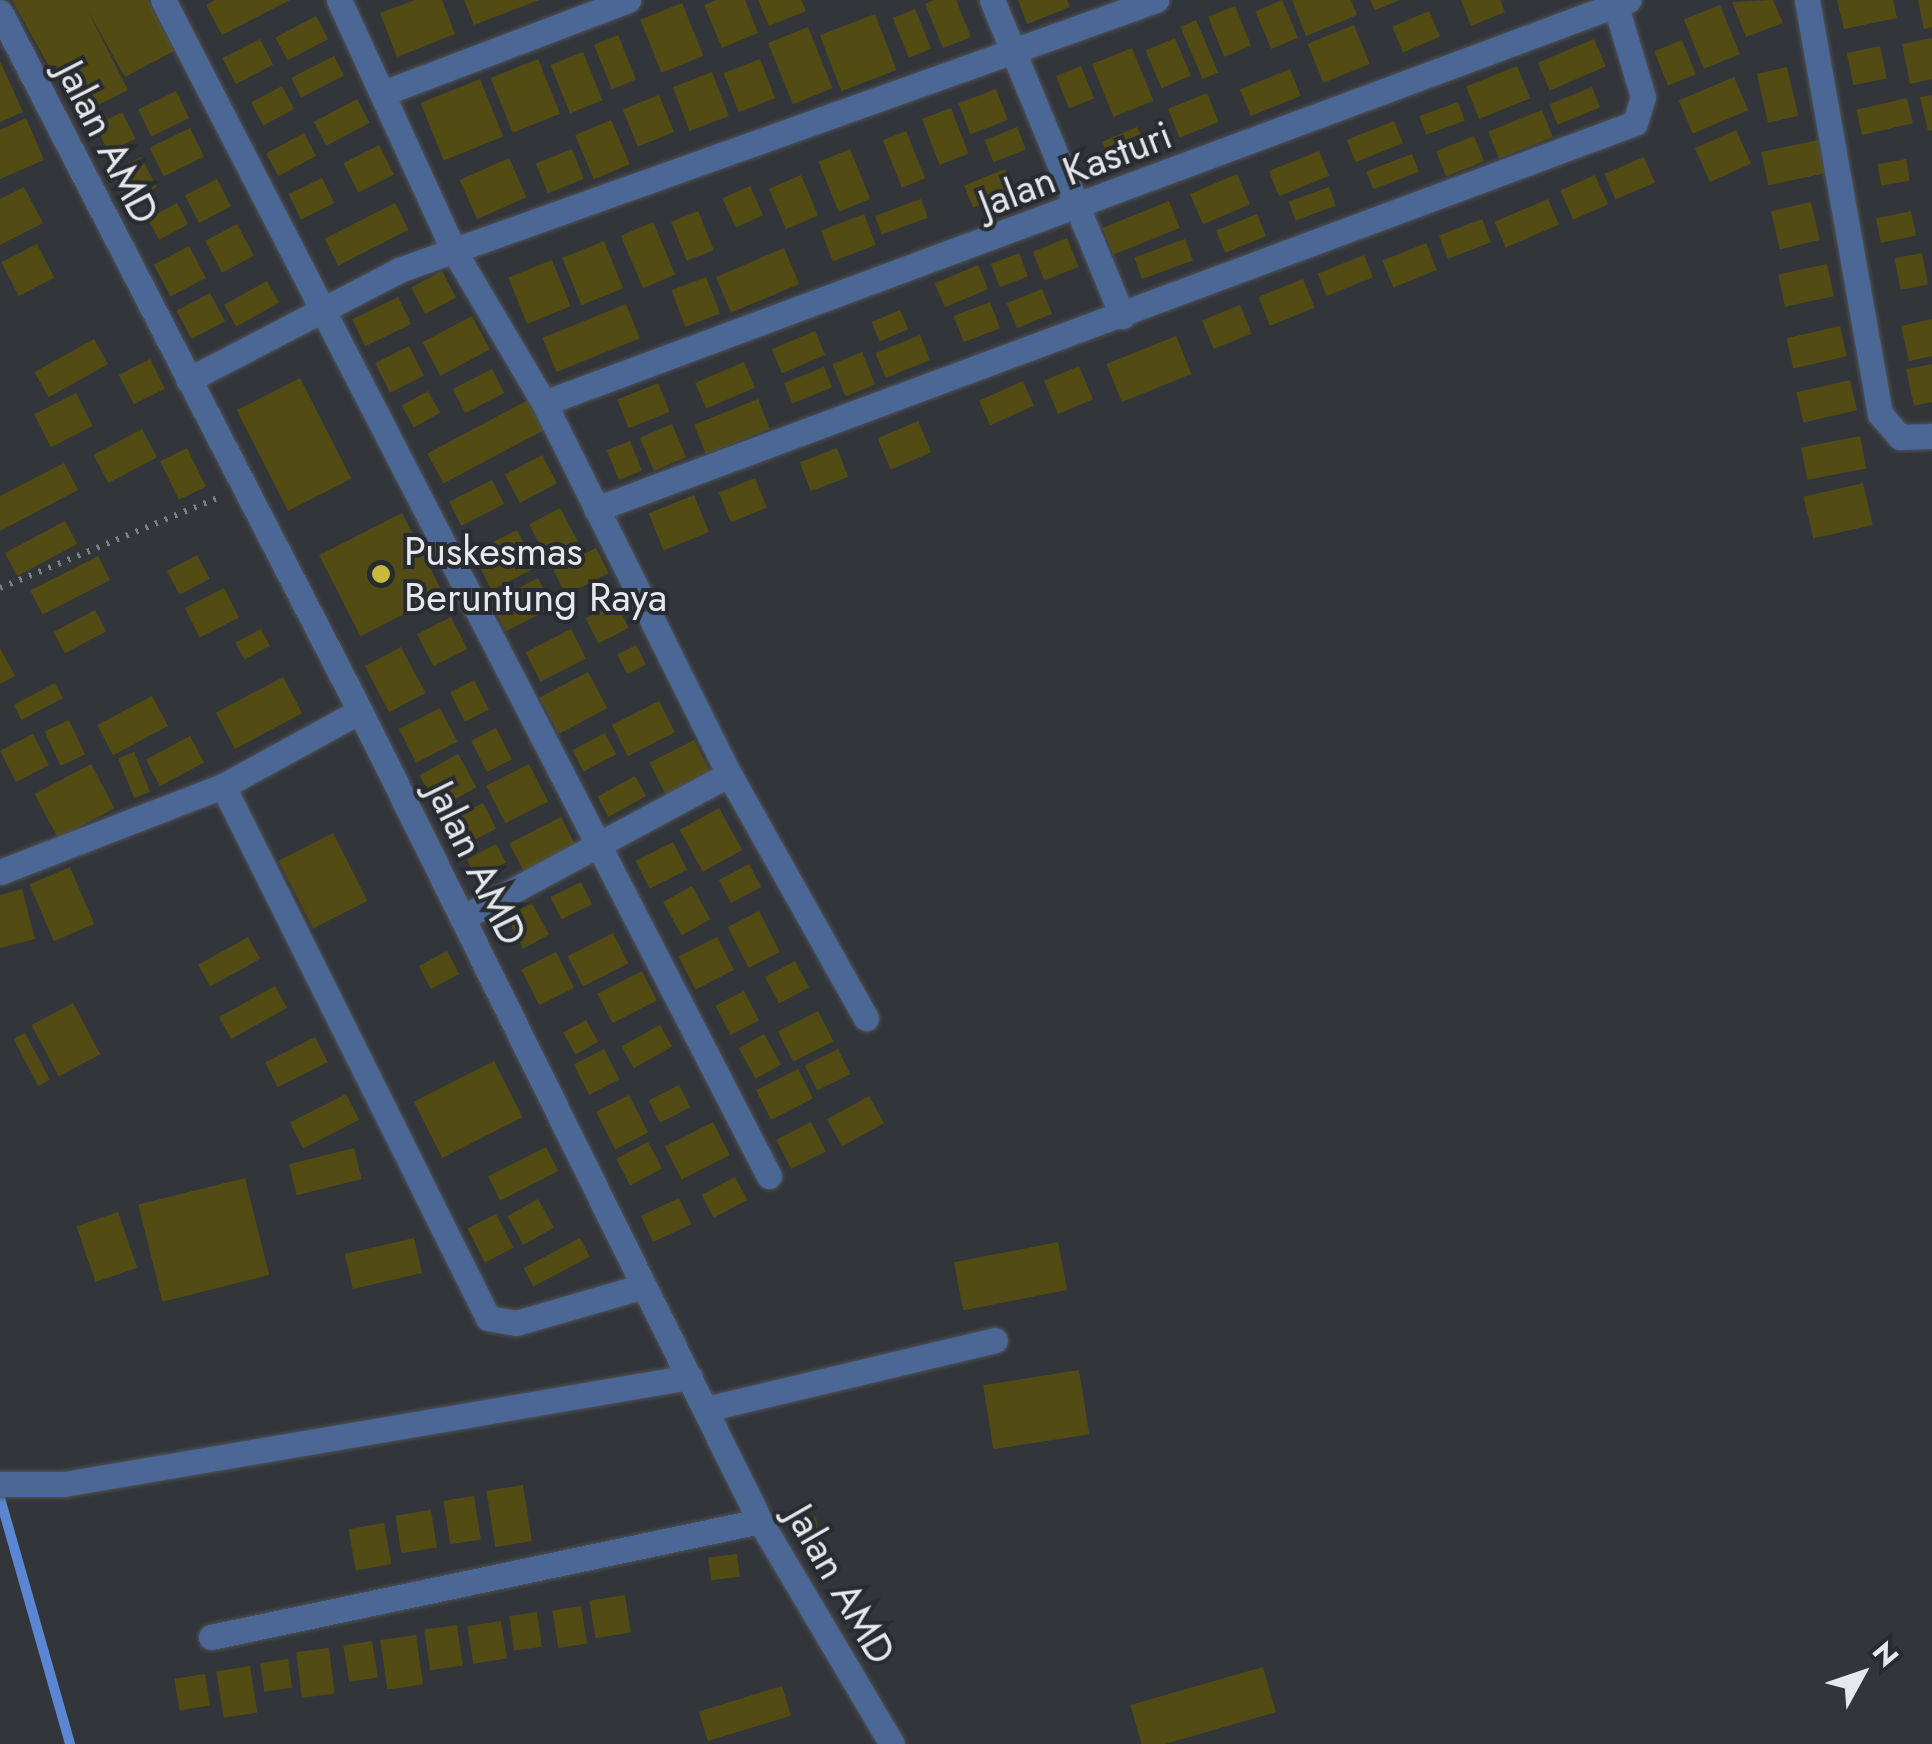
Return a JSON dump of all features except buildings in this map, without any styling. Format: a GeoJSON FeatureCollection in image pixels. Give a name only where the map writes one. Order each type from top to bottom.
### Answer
{"type":"FeatureCollection","features":[{"type":"Feature","properties":{"kind":"street"},"geometry":{"type":"LineString","coordinates":[[163,0],[318,308],[601,846],[769,1176]]}},
{"type":"Feature","properties":{"kind":"street"},"geometry":{"type":"LineString","coordinates":[[338,0],[386,92],[452,249],[544,403],[729,774],[866,1018]]}},
{"type":"Feature","properties":{"kind":"street"},"geometry":{"type":"LineString","coordinates":[[386,92],[576,8],[628,0]]}},
{"type":"Feature","properties":{"kind":"street"},"geometry":{"type":"LineString","coordinates":[[992,0],[1122,316]]}},
{"type":"Feature","properties":{"kind":"street"},"geometry":{"type":"LineString","coordinates":[[188,380],[318,308],[452,249],[1156,0]]}},
{"type":"Feature","properties":{"kind":"street"},"geometry":{"type":"LineString","coordinates":[[1807,0],[1880,414],[1900,437],[1932,436]]}},
{"type":"Feature","properties":{"kind":"street"},"geometry":{"type":"LineString","coordinates":[[596,509],[1634,123],[1643,97],[1620,2]]}},
{"type":"Feature","properties":{"kind":"street","name":"Jalan Kasturi"},"geometry":{"type":"LineString","coordinates":[[544,403],[1076,210],[1620,2]]}},
{"type":"Feature","properties":{"kind":"street","name":"Jalan AMD"},"geometry":{"type":"LineString","coordinates":[[0,12],[360,711],[760,1521],[892,1744]]}},
{"type":"Feature","properties":{"kind":"street"},"geometry":{"type":"LineString","coordinates":[[0,872],[223,786],[360,711]]}},
{"type":"Feature","properties":{"kind":"street"},"geometry":{"type":"LineString","coordinates":[[462,918],[729,774]]}},
{"type":"Feature","properties":{"kind":"street"},"geometry":{"type":"LineString","coordinates":[[223,786],[488,1318],[516,1323],[644,1286]]}},
{"type":"Feature","properties":{"kind":"street"},"geometry":{"type":"LineString","coordinates":[[706,1409],[995,1340]]}},
{"type":"Feature","properties":{"kind":"street"},"geometry":{"type":"LineString","coordinates":[[0,1484],[64,1484],[690,1378]]}},
{"type":"Feature","properties":{"kind":"street"},"geometry":{"type":"LineString","coordinates":[[211,1638],[760,1521]]}},
{"type":"Feature","properties":{"kind":"path"},"geometry":{"type":"LineString","coordinates":[[0,588],[243,486]]}},
{"type":"Feature","properties":{"kind":"waterway"},"geometry":{"type":"LineString","coordinates":[[0,1498],[70,1744]]}},
{"type":"Feature","properties":{"kind":"place","name":"Puskesmas Beruntung Raya"},"geometry":{"type":"Point","coordinates":[381,574]}}]}
